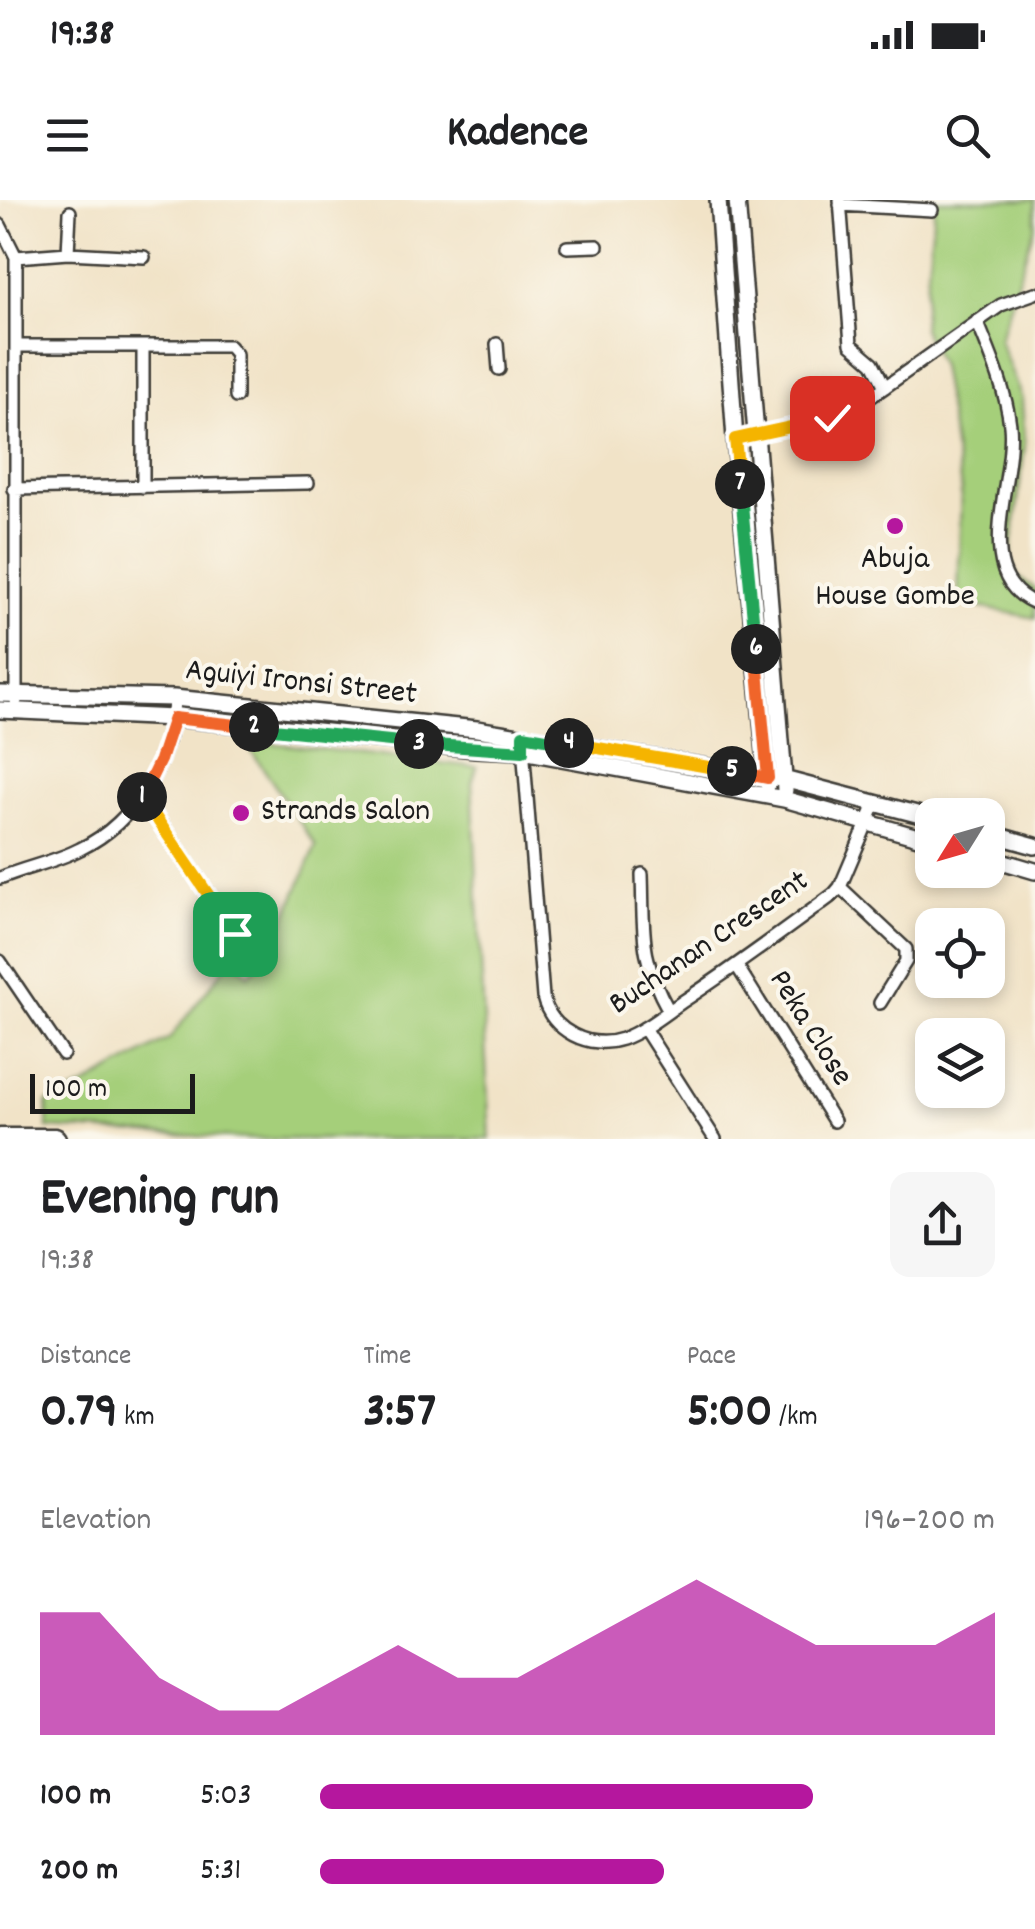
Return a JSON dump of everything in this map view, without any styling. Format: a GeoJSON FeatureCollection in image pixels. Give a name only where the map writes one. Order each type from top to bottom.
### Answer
{"type":"FeatureCollection","features":[{"type":"Feature","properties":{"kind":"highway"},"geometry":{"type":"LineString","coordinates":[[0,1139],[54,1139]]}},
{"type":"Feature","properties":{"kind":"main road"},"geometry":{"type":"LineString","coordinates":[[718,200],[735,439],[768,778],[766,795]]}},
{"type":"Feature","properties":{"kind":"main road"},"geometry":{"type":"LineString","coordinates":[[737,200],[787,780],[784,799]]}},
{"type":"Feature","properties":{"kind":"main road","name":"Aguiyi Ironsi Street"},"geometry":{"type":"LineString","coordinates":[[8,702],[174,698],[477,729],[523,743]]}},
{"type":"Feature","properties":{"kind":"main road","name":"Aguiyi Ironsi Street"},"geometry":{"type":"LineString","coordinates":[[8,702],[475,750],[523,743]]}},
{"type":"Feature","properties":{"kind":"main road"},"geometry":{"type":"LineString","coordinates":[[523,743],[787,780],[915,813]]}},
{"type":"Feature","properties":{"kind":"main road"},"geometry":{"type":"LineString","coordinates":[[523,743],[784,799],[915,836]]}},
{"type":"Feature","properties":{"kind":"main road"},"geometry":{"type":"LineString","coordinates":[[1005,837],[1035,846]]}},
{"type":"Feature","properties":{"kind":"main road"},"geometry":{"type":"LineString","coordinates":[[1005,862],[1035,870]]}},
{"type":"Feature","properties":{"kind":"street"},"geometry":{"type":"LineString","coordinates":[[885,387],[872,363],[852,344],[840,202],[932,210]]}},
{"type":"Feature","properties":{"kind":"street"},"geometry":{"type":"LineString","coordinates":[[68,253],[70,212]]}},
{"type":"Feature","properties":{"kind":"street"},"geometry":{"type":"LineString","coordinates":[[0,224],[16,257],[8,702]]}},
{"type":"Feature","properties":{"kind":"street"},"geometry":{"type":"LineString","coordinates":[[567,247],[597,246]]}},
{"type":"Feature","properties":{"kind":"street"},"geometry":{"type":"LineString","coordinates":[[16,257],[68,253],[144,257]]}},
{"type":"Feature","properties":{"kind":"street"},"geometry":{"type":"LineString","coordinates":[[735,439],[832,418],[885,387],[976,320],[1018,297],[1035,293]]}},
{"type":"Feature","properties":{"kind":"street"},"geometry":{"type":"LineString","coordinates":[[976,320],[1010,424],[1011,457],[998,560],[1012,588],[1035,602]]}},
{"type":"Feature","properties":{"kind":"street"},"geometry":{"type":"LineString","coordinates":[[498,344],[499,369]]}},
{"type":"Feature","properties":{"kind":"street"},"geometry":{"type":"LineString","coordinates":[[16,346],[229,346],[234,349],[236,397]]}},
{"type":"Feature","properties":{"kind":"street"},"geometry":{"type":"LineString","coordinates":[[143,346],[143,486]]}},
{"type":"Feature","properties":{"kind":"street"},"geometry":{"type":"LineString","coordinates":[[14,489],[308,484]]}},
{"type":"Feature","properties":{"kind":"street"},"geometry":{"type":"LineString","coordinates":[[0,520],[14,520]]}},
{"type":"Feature","properties":{"kind":"street"},"geometry":{"type":"LineString","coordinates":[[0,878],[85,847],[124,818],[142,796],[160,760],[174,718],[174,698]]}},
{"type":"Feature","properties":{"kind":"street","name":"Buchanan Crescent"},"geometry":{"type":"LineString","coordinates":[[523,743],[546,1009],[560,1026],[588,1041],[621,1039],[644,1028],[736,966],[840,887],[876,802]]}},
{"type":"Feature","properties":{"kind":"street"},"geometry":{"type":"LineString","coordinates":[[142,796],[235,934]]}},
{"type":"Feature","properties":{"kind":"street"},"geometry":{"type":"LineString","coordinates":[[642,874],[646,961],[669,1010]]}},
{"type":"Feature","properties":{"kind":"street"},"geometry":{"type":"LineString","coordinates":[[840,887],[906,949],[906,961],[880,1003]]}},
{"type":"Feature","properties":{"kind":"street"},"geometry":{"type":"LineString","coordinates":[[0,961],[64,1054]]}},
{"type":"Feature","properties":{"kind":"street","name":"Peka Close"},"geometry":{"type":"LineString","coordinates":[[736,966],[834,1120]]}},
{"type":"Feature","properties":{"kind":"street"},"geometry":{"type":"LineString","coordinates":[[644,1028],[715,1139]]}},
{"type":"Feature","properties":{"kind":"green space"},"geometry":{"type":"Polygon","coordinates":[[[935,200],[1035,200],[1035,225],[999,340],[1022,399],[1025,445],[1010,561],[1018,577],[1035,589],[1035,618],[958,603],[961,488],[940,366],[922,328],[935,200]]]}},
{"type":"Feature","properties":{"kind":"green space"},"geometry":{"type":"Polygon","coordinates":[[[244,740],[477,767],[472,783],[490,1139],[253,1139],[48,1128],[47,1102],[81,1088],[170,1038],[232,958],[249,975],[272,950],[316,846],[244,740]]]}},
{"type":"Feature","properties":{"kind":"place","name":"Abuja House Gombe"},"geometry":{"type":"Point","coordinates":[895,526]}},
{"type":"Feature","properties":{"kind":"place","name":"Strands Salon"},"geometry":{"type":"Point","coordinates":[241,813]}},
{"type":"Feature","properties":{"kind":"route"},"geometry":{"type":"LineString","coordinates":[[235,934],[142,796],[174,718],[475,750],[523,751],[523,735],[768,778],[735,439],[832,418]]}}]}
